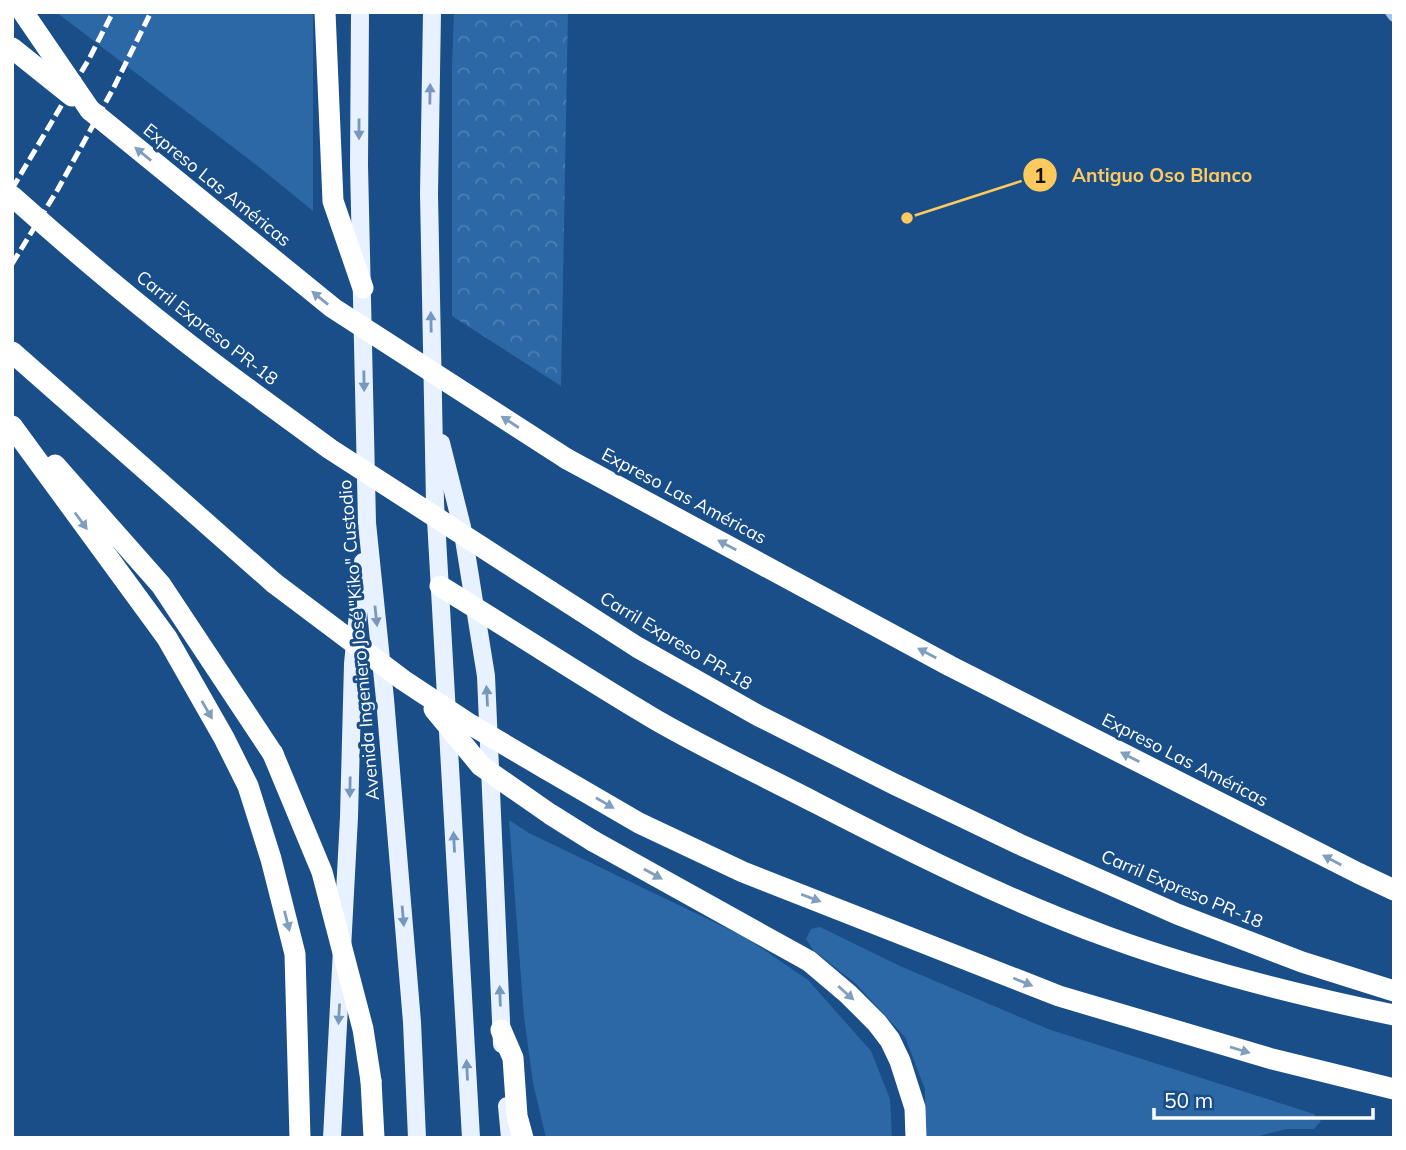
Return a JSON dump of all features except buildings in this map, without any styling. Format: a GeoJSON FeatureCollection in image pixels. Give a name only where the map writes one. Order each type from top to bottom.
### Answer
{"type":"FeatureCollection","features":[{"type":"Feature","properties":{"kind":"highway"},"geometry":{"type":"LineString","coordinates":[[23,12],[90,110]]}},
{"type":"Feature","properties":{"kind":"highway"},"geometry":{"type":"LineString","coordinates":[[325,12],[333,201],[363,288]]}},
{"type":"Feature","properties":{"kind":"highway","name":"Expreso Las Américas"},"geometry":{"type":"LineString","coordinates":[[12,48],[333,308],[568,459],[950,666],[1394,890]]}},
{"type":"Feature","properties":{"kind":"highway","name":"Carril Expreso PR-18"},"geometry":{"type":"LineString","coordinates":[[12,196],[86,262],[203,356],[330,449],[637,647],[759,716],[1019,844],[1189,919],[1302,962],[1394,991]]}},
{"type":"Feature","properties":{"kind":"highway"},"geometry":{"type":"LineString","coordinates":[[12,352],[274,583],[419,691],[468,723],[639,822],[743,872],[1059,996],[1272,1059],[1394,1089]]}},
{"type":"Feature","properties":{"kind":"highway"},"geometry":{"type":"LineString","coordinates":[[12,416],[161,585],[272,754],[322,872],[363,1029],[371,1081],[374,1138]]}},
{"type":"Feature","properties":{"kind":"highway"},"geometry":{"type":"LineString","coordinates":[[12,426],[167,638],[248,786],[271,859],[295,954],[300,1138]]}},
{"type":"Feature","properties":{"kind":"highway"},"geometry":{"type":"LineString","coordinates":[[440,586],[656,720],[755,774],[930,861],[1026,905],[1109,938],[1191,965],[1264,986],[1394,1015]]}},
{"type":"Feature","properties":{"kind":"highway"},"geometry":{"type":"LineString","coordinates":[[419,691],[481,766],[593,841],[809,961],[848,994],[877,1023],[890,1040],[900,1061],[915,1108],[916,1138]]}},
{"type":"Feature","properties":{"kind":"highway"},"geometry":{"type":"LineString","coordinates":[[501,1030],[513,1058],[517,1116],[523,1138]]}},
{"type":"Feature","properties":{"kind":"main road","name":"Avenida Ingeniero José \"Kiko\" Custodio"},"geometry":{"type":"LineString","coordinates":[[360,12],[359,165],[367,523],[409,986],[417,1138]]}},
{"type":"Feature","properties":{"kind":"main road"},"geometry":{"type":"LineString","coordinates":[[432,12],[429,194],[435,502],[471,1138]]}},
{"type":"Feature","properties":{"kind":"main road"},"geometry":{"type":"LineString","coordinates":[[433,408],[462,527],[486,676],[501,1030],[510,1138]]}},
{"type":"Feature","properties":{"kind":"main road"},"geometry":{"type":"LineString","coordinates":[[332,1138],[349,817],[353,664],[367,523]]}},
{"type":"Feature","properties":{"kind":"green space"},"geometry":{"type":"Polygon","coordinates":[[[56,12],[313,12],[313,211],[259,167],[56,12]]]}},
{"type":"Feature","properties":{"kind":"green space"},"geometry":{"type":"Polygon","coordinates":[[[454,12],[568,12],[561,386],[452,316],[454,12]]]}},
{"type":"Feature","properties":{"kind":"green space"},"geometry":{"type":"Polygon","coordinates":[[[509,820],[529,833],[745,937],[808,980],[871,1051],[890,1099],[892,1138],[546,1138],[533,1083],[524,1017],[509,820]]]}},
{"type":"Feature","properties":{"kind":"green space"},"geometry":{"type":"Polygon","coordinates":[[[820,927],[900,966],[1048,1029],[1314,1114],[1321,1121],[1314,1129],[1287,1129],[1251,1138],[925,1138],[925,1089],[905,1037],[855,983],[814,951],[806,939],[811,929],[820,927]]]}},
{"type":"Feature","properties":{"kind":"railway"},"geometry":{"type":"LineString","coordinates":[[12,189],[89,59],[113,12]]}},
{"type":"Feature","properties":{"kind":"railway"},"geometry":{"type":"LineString","coordinates":[[12,264],[58,189],[113,89],[151,12]]}},
{"type":"Feature","properties":{"kind":"place","name":"Antiguo Oso Blanco"},"geometry":{"type":"Point","coordinates":[907,218]}}]}
